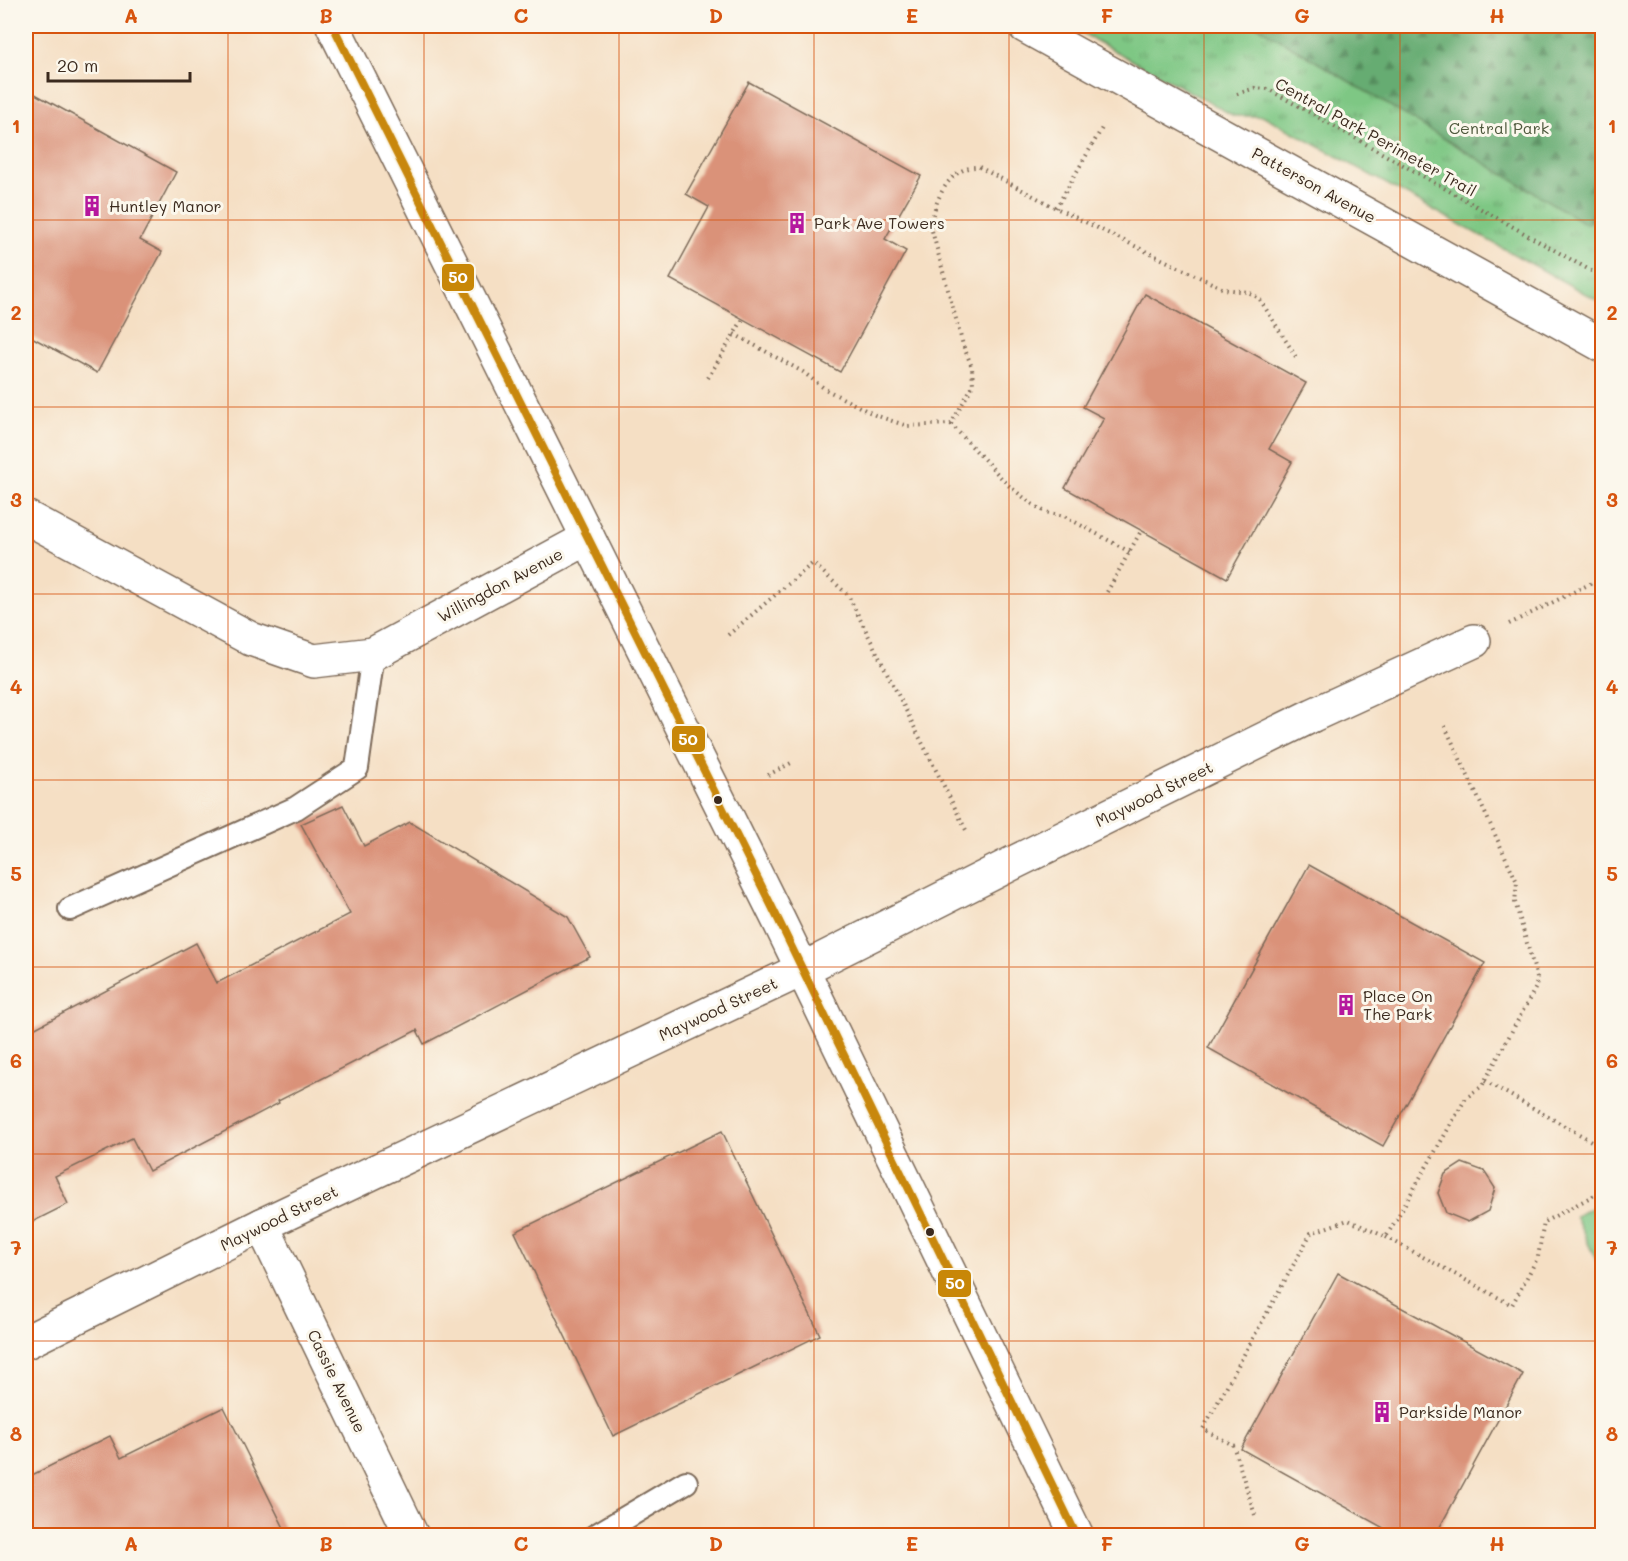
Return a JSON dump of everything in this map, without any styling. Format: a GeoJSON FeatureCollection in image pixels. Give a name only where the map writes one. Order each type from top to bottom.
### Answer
{"type":"FeatureCollection","features":[{"type":"Feature","properties":{"kind":"street"},"geometry":{"type":"LineString","coordinates":[[333,26],[801,970],[1077,1536]]}},
{"type":"Feature","properties":{"kind":"street","name":"Patterson Avenue"},"geometry":{"type":"LineString","coordinates":[[1025,26],[1602,345]]}},
{"type":"Feature","properties":{"kind":"street","name":"Willingdon Avenue"},"geometry":{"type":"LineString","coordinates":[[26,517],[251,639],[314,661],[373,654],[588,538]]}},
{"type":"Feature","properties":{"kind":"street","name":"Maywood Street"},"geometry":{"type":"LineString","coordinates":[[26,1342],[262,1226],[801,970],[1046,846],[1313,716],[1474,641]]}},
{"type":"Feature","properties":{"kind":"street","name":"Cassie Avenue"},"geometry":{"type":"LineString","coordinates":[[262,1226],[412,1536]]}},
{"type":"Feature","properties":{"kind":"lane"},"geometry":{"type":"LineString","coordinates":[[70,909],[296,808],[357,768],[373,654]]}},
{"type":"Feature","properties":{"kind":"lane"},"geometry":{"type":"LineString","coordinates":[[595,1536],[686,1482]]}},
{"type":"Feature","properties":{"kind":"path","name":"Central Park Perimeter Trail"},"geometry":{"type":"LineString","coordinates":[[1226,94],[1238,94],[1256,88],[1268,89],[1602,277]]}},
{"type":"Feature","properties":{"kind":"path"},"geometry":{"type":"LineString","coordinates":[[1056,208],[1102,128]]}},
{"type":"Feature","properties":{"kind":"path"},"geometry":{"type":"LineString","coordinates":[[951,424],[972,385],[972,367],[963,345],[935,250],[931,227],[933,210],[946,184],[957,172],[971,167],[979,167],[1056,208],[1224,289],[1248,292],[1259,298],[1298,360]]}},
{"type":"Feature","properties":{"kind":"path"},"geometry":{"type":"LineString","coordinates":[[708,378],[743,319]]}},
{"type":"Feature","properties":{"kind":"path"},"geometry":{"type":"LineString","coordinates":[[734,334],[803,372],[825,389],[876,415],[907,426],[951,424],[1008,485],[1032,504],[1045,512],[1064,516],[1130,552]]}},
{"type":"Feature","properties":{"kind":"path"},"geometry":{"type":"LineString","coordinates":[[1107,592],[1142,531]]}},
{"type":"Feature","properties":{"kind":"path"},"geometry":{"type":"LineString","coordinates":[[728,635],[813,563],[848,595],[967,832]]}},
{"type":"Feature","properties":{"kind":"path"},"geometry":{"type":"LineString","coordinates":[[1550,605],[1602,578]]}},
{"type":"Feature","properties":{"kind":"path"},"geometry":{"type":"LineString","coordinates":[[1386,1237],[1466,1098],[1485,1080],[1536,987],[1537,978],[1515,902],[1517,882],[1443,722]]}},
{"type":"Feature","properties":{"kind":"path"},"geometry":{"type":"LineString","coordinates":[[768,775],[791,763]]}},
{"type":"Feature","properties":{"kind":"path"},"geometry":{"type":"LineString","coordinates":[[1485,1080],[1602,1147]]}},
{"type":"Feature","properties":{"kind":"path"},"geometry":{"type":"LineString","coordinates":[[1255,1515],[1233,1445],[1203,1429],[1311,1233],[1348,1220],[1386,1237],[1512,1305],[1538,1257],[1544,1222],[1602,1191]]}},
{"type":"Feature","properties":{"kind":"green space","name":"Central Park"},"geometry":{"type":"Polygon","coordinates":[[[1069,26],[1602,26],[1602,303],[1264,116],[1234,116],[1069,26]]]}},
{"type":"Feature","properties":{"kind":"green space"},"geometry":{"type":"Polygon","coordinates":[[[1257,26],[1602,26],[1602,215],[1586,224],[1257,26]]]}},
{"type":"Feature","properties":{"kind":"green space"},"geometry":{"type":"Polygon","coordinates":[[[1602,1203],[1602,1272],[1575,1216],[1602,1203]]]}},
{"type":"Feature","properties":{"kind":"building","name":"Park Ave Towers"},"geometry":{"type":"Polygon","coordinates":[[[749,82],[921,176],[885,239],[906,251],[840,372],[670,279],[709,207],[686,194],[749,82]]]}},
{"type":"Feature","properties":{"kind":"building","name":"Huntley Manor"},"geometry":{"type":"Polygon","coordinates":[[[26,89],[176,172],[140,240],[162,252],[97,373],[26,334],[26,89]]]}},
{"type":"Feature","properties":{"kind":"building"},"geometry":{"type":"Polygon","coordinates":[[[1145,294],[1306,383],[1269,449],[1292,462],[1227,578],[1065,488],[1104,418],[1083,407],[1145,294]]]}},
{"type":"Feature","properties":{"kind":"building"},"geometry":{"type":"Polygon","coordinates":[[[343,805],[364,846],[410,822],[568,917],[590,957],[424,1044],[417,1030],[278,1101],[279,1103],[149,1171],[132,1138],[55,1176],[68,1204],[26,1225],[26,1033],[196,943],[217,983],[350,914],[301,824],[343,805]]]}},
{"type":"Feature","properties":{"kind":"building","name":"Place On The Park"},"geometry":{"type":"Polygon","coordinates":[[[1309,865],[1485,963],[1383,1146],[1208,1048],[1309,865]]]}},
{"type":"Feature","properties":{"kind":"building"},"geometry":{"type":"Polygon","coordinates":[[[722,1131],[820,1335],[613,1436],[515,1232],[722,1131]]]}},
{"type":"Feature","properties":{"kind":"building"},"geometry":{"type":"Polygon","coordinates":[[[1462,1163],[1484,1171],[1495,1188],[1488,1211],[1468,1222],[1446,1213],[1438,1193],[1445,1174],[1462,1163]]]}},
{"type":"Feature","properties":{"kind":"building","name":"Parkside Manor"},"geometry":{"type":"Polygon","coordinates":[[[1338,1273],[1523,1374],[1435,1536],[1398,1536],[1241,1449],[1338,1273]]]}},
{"type":"Feature","properties":{"kind":"building"},"geometry":{"type":"Polygon","coordinates":[[[224,1407],[288,1536],[26,1536],[26,1478],[110,1436],[121,1458],[224,1407]]]}},
{"type":"Feature","properties":{"kind":"transit line","name":"50"},"geometry":{"type":"LineString","coordinates":[[333,26],[779,921],[1077,1536]]}},
{"type":"Feature","properties":{"kind":"place","name":"Huntley Manor"},"geometry":{"type":"Point","coordinates":[92,206]}},
{"type":"Feature","properties":{"kind":"place","name":"Park Ave Towers"},"geometry":{"type":"Point","coordinates":[797,223]}},
{"type":"Feature","properties":{"kind":"place","name":"Place On The Park"},"geometry":{"type":"Point","coordinates":[1346,1005]}},
{"type":"Feature","properties":{"kind":"place","name":"Parkside Manor"},"geometry":{"type":"Point","coordinates":[1382,1412]}}]}
